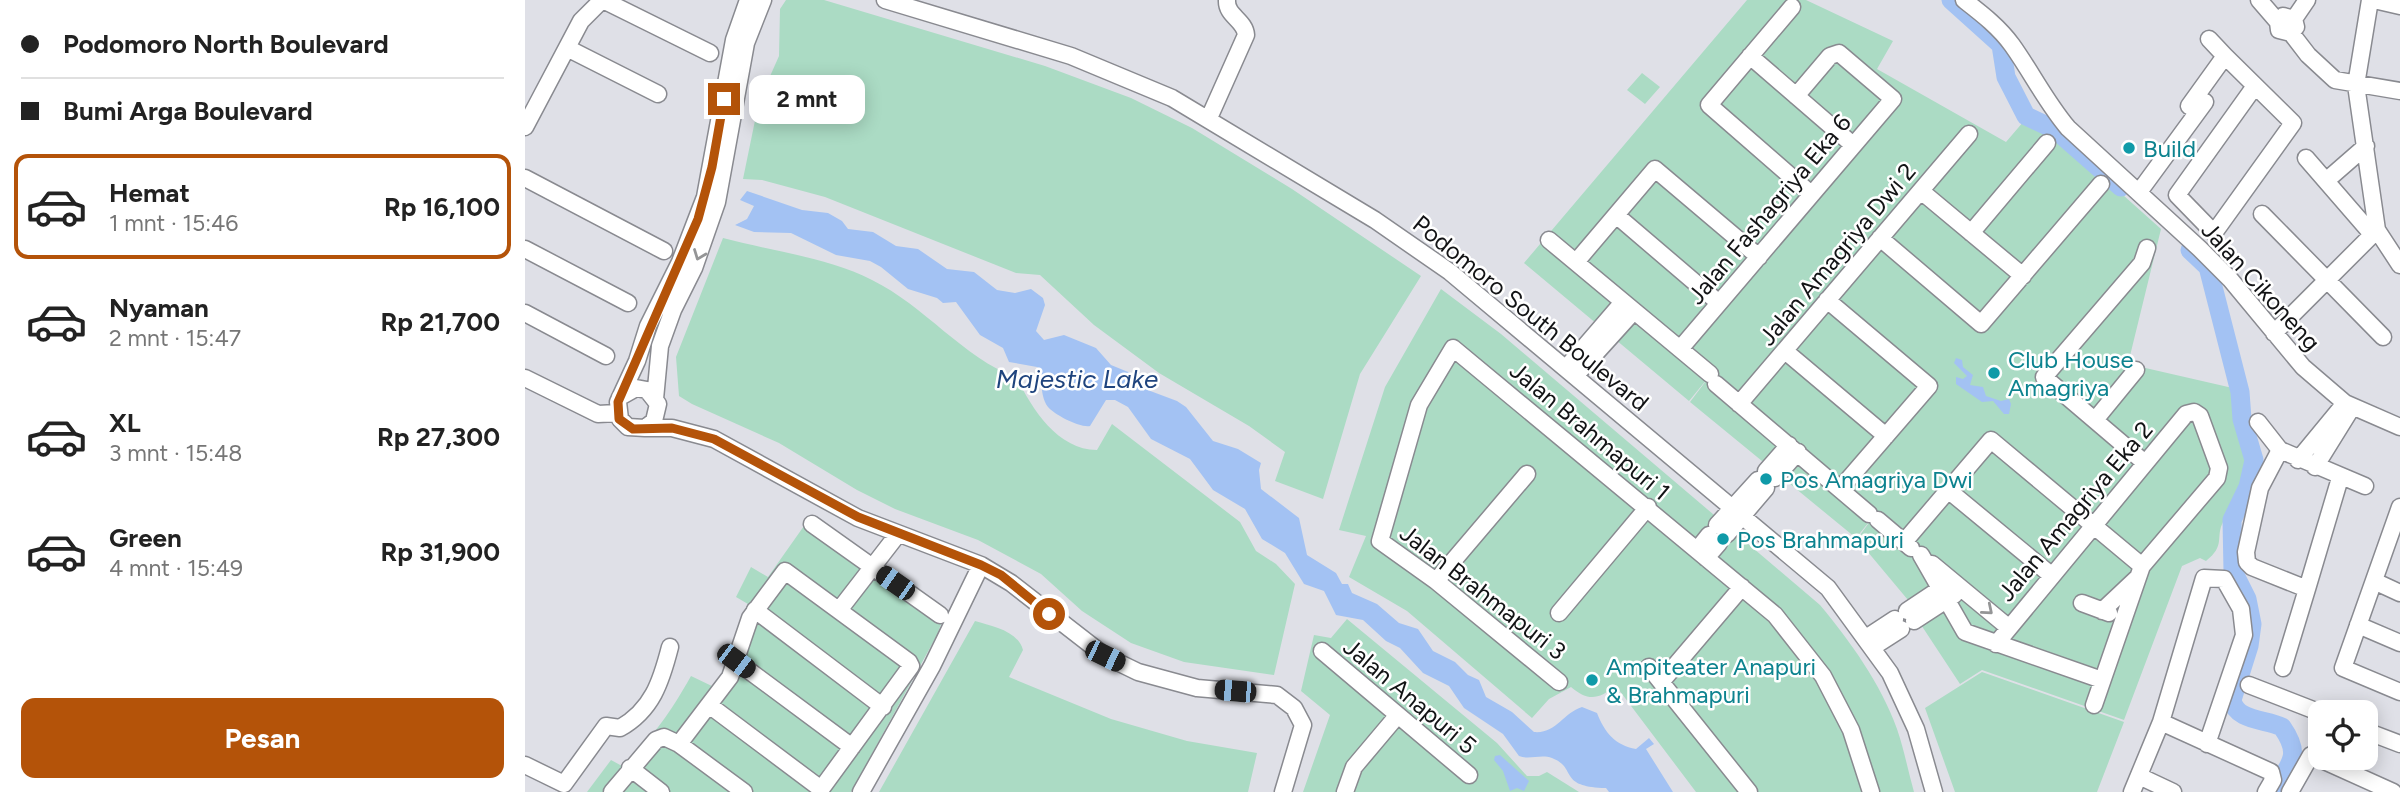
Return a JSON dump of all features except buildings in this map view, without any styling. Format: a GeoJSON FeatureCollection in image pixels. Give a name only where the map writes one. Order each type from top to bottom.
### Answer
{"type":"FeatureCollection","features":[{"type":"Feature","properties":{"kind":"street"},"geometry":{"type":"LineString","coordinates":[[525,127],[581,21],[603,0],[710,53]]}},
{"type":"Feature","properties":{"kind":"street"},"geometry":{"type":"LineString","coordinates":[[617,414],[621,397],[638,361],[648,326],[680,262],[705,197],[734,40],[748,0]]}},
{"type":"Feature","properties":{"kind":"street"},"geometry":{"type":"LineString","coordinates":[[645,428],[654,421],[660,345],[673,310],[694,268],[717,202],[745,43],[763,0]]}},
{"type":"Feature","properties":{"kind":"street","name":"Podomoro South Boulevard"},"geometry":{"type":"LineString","coordinates":[[885,0],[1102,67],[1209,118],[1395,233],[1476,291],[1828,588],[1890,673],[1916,729],[1934,792]]}},
{"type":"Feature","properties":{"kind":"street"},"geometry":{"type":"LineString","coordinates":[[1209,118],[1246,35],[1245,28],[1230,12],[1227,0]]}},
{"type":"Feature","properties":{"kind":"street","name":"Jalan Cikoneng"},"geometry":{"type":"LineString","coordinates":[[1964,0],[1994,24],[2012,45],[2051,108],[2068,128],[2200,249],[2303,367],[2349,405],[2400,427]]}},
{"type":"Feature","properties":{"kind":"street"},"geometry":{"type":"LineString","coordinates":[[2259,0],[2288,24],[2323,71],[2335,80],[2400,91]]}},
{"type":"Feature","properties":{"kind":"street"},"geometry":{"type":"LineString","coordinates":[[2288,24],[2308,0]]}},
{"type":"Feature","properties":{"kind":"street"},"geometry":{"type":"LineString","coordinates":[[2374,231],[2366,146],[2356,85],[2372,0],[2400,6]]}},
{"type":"Feature","properties":{"kind":"street"},"geometry":{"type":"LineString","coordinates":[[1792,7],[1709,105],[1811,194]]}},
{"type":"Feature","properties":{"kind":"street"},"geometry":{"type":"LineString","coordinates":[[2209,39],[2305,135]]}},
{"type":"Feature","properties":{"kind":"street"},"geometry":{"type":"LineString","coordinates":[[567,48],[658,94]]}},
{"type":"Feature","properties":{"kind":"street","name":"Jalan Fashagriya Eka 6"},"geometry":{"type":"LineString","coordinates":[[1680,349],[1893,99],[1839,53],[1830,56],[1796,96]]}},
{"type":"Feature","properties":{"kind":"street"},"geometry":{"type":"LineString","coordinates":[[1750,56],[1853,145]]}},
{"type":"Feature","properties":{"kind":"street"},"geometry":{"type":"LineString","coordinates":[[2139,192],[2225,56]]}},
{"type":"Feature","properties":{"kind":"street"},"geometry":{"type":"LineString","coordinates":[[2214,233],[2177,195],[2255,86]]}},
{"type":"Feature","properties":{"kind":"street"},"geometry":{"type":"LineString","coordinates":[[2200,249],[2293,123]]}},
{"type":"Feature","properties":{"kind":"street","name":"Jalan Amagriya Dwi 2"},"geometry":{"type":"LineString","coordinates":[[1739,404],[1969,134]]}},
{"type":"Feature","properties":{"kind":"street"},"geometry":{"type":"LineString","coordinates":[[1971,233],[2047,143]]}},
{"type":"Feature","properties":{"kind":"street"},"geometry":{"type":"LineString","coordinates":[[2327,180],[2366,146]]}},
{"type":"Feature","properties":{"kind":"street"},"geometry":{"type":"LineString","coordinates":[[2306,158],[2374,231],[2400,265]]}},
{"type":"Feature","properties":{"kind":"street"},"geometry":{"type":"LineString","coordinates":[[1576,262],[1655,169],[1759,257]]}},
{"type":"Feature","properties":{"kind":"street"},"geometry":{"type":"LineString","coordinates":[[525,178],[664,251]]}},
{"type":"Feature","properties":{"kind":"street"},"geometry":{"type":"LineString","coordinates":[[1880,238],[1981,324],[2101,184]]}},
{"type":"Feature","properties":{"kind":"street"},"geometry":{"type":"LineString","coordinates":[[1921,191],[2023,276]]}},
{"type":"Feature","properties":{"kind":"street"},"geometry":{"type":"LineString","coordinates":[[2262,214],[2383,337]]}},
{"type":"Feature","properties":{"kind":"street"},"geometry":{"type":"LineString","coordinates":[[1616,215],[1719,303]]}},
{"type":"Feature","properties":{"kind":"street"},"geometry":{"type":"LineString","coordinates":[[2274,333],[2374,231]]}},
{"type":"Feature","properties":{"kind":"street"},"geometry":{"type":"LineString","coordinates":[[1549,240],[1680,349],[1739,404],[1921,555],[1950,590],[2008,627]]}},
{"type":"Feature","properties":{"kind":"street"},"geometry":{"type":"LineString","coordinates":[[525,248],[628,303]]}},
{"type":"Feature","properties":{"kind":"street"},"geometry":{"type":"LineString","coordinates":[[2145,463],[2044,377],[2142,263],[2147,248]]}},
{"type":"Feature","properties":{"kind":"street"},"geometry":{"type":"LineString","coordinates":[[1827,300],[1929,386],[1840,489]]}},
{"type":"Feature","properties":{"kind":"street"},"geometry":{"type":"LineString","coordinates":[[1572,371],[1629,307]]}},
{"type":"Feature","properties":{"kind":"street"},"geometry":{"type":"LineString","coordinates":[[525,313],[606,356]]}},
{"type":"Feature","properties":{"kind":"street","name":"Jalan Brahmapuri 1"},"geometry":{"type":"LineString","coordinates":[[1380,537],[1419,405],[1454,348],[1775,615],[1823,676],[1851,730],[1871,792]]}},
{"type":"Feature","properties":{"kind":"street"},"geometry":{"type":"LineString","coordinates":[[1785,351],[1886,436]]}},
{"type":"Feature","properties":{"kind":"street"},"geometry":{"type":"LineString","coordinates":[[2095,420],[2136,370]]}},
{"type":"Feature","properties":{"kind":"street"},"geometry":{"type":"LineString","coordinates":[[525,378],[591,411],[617,414],[628,427],[660,426],[690,431],[742,452],[828,503],[898,534],[981,565],[1011,583],[1105,656],[1139,672],[1197,688],[1265,692],[1287,701],[1303,725],[1283,792]]}},
{"type":"Feature","properties":{"kind":"street"},"geometry":{"type":"LineString","coordinates":[[621,397],[635,388],[647,390],[670,417],[690,431]]}},
{"type":"Feature","properties":{"kind":"street"},"geometry":{"type":"LineString","coordinates":[[2298,460],[2349,405]]}},
{"type":"Feature","properties":{"kind":"street"},"geometry":{"type":"LineString","coordinates":[[2315,467],[2349,405]]}},
{"type":"Feature","properties":{"kind":"street","name":"Jalan Amagriya Eka 2"},"geometry":{"type":"LineString","coordinates":[[1996,645],[2008,627],[2186,414],[2193,412],[2200,416],[2219,468],[2217,478],[2140,572]]}},
{"type":"Feature","properties":{"kind":"street"},"geometry":{"type":"LineString","coordinates":[[2258,422],[2280,450],[2340,478],[2365,486]]}},
{"type":"Feature","properties":{"kind":"street"},"geometry":{"type":"LineString","coordinates":[[1904,542],[1991,440],[2092,526],[2140,572]]}},
{"type":"Feature","properties":{"kind":"street"},"geometry":{"type":"LineString","coordinates":[[1702,554],[1793,448]]}},
{"type":"Feature","properties":{"kind":"street"},"geometry":{"type":"LineString","coordinates":[[2280,450],[2260,488],[2247,562],[2248,566],[2307,589]]}},
{"type":"Feature","properties":{"kind":"street"},"geometry":{"type":"LineString","coordinates":[[1436,581],[1527,474]]}},
{"type":"Feature","properties":{"kind":"street"},"geometry":{"type":"LineString","coordinates":[[2283,668],[2340,478]]}},
{"type":"Feature","properties":{"kind":"street"},"geometry":{"type":"LineString","coordinates":[[1948,490],[2051,575]]}},
{"type":"Feature","properties":{"kind":"street"},"geometry":{"type":"LineString","coordinates":[[2400,507],[2395,540],[2374,581],[2343,668],[2400,692]]}},
{"type":"Feature","properties":{"kind":"street"},"geometry":{"type":"LineString","coordinates":[[1559,613],[1648,508]]}},
{"type":"Feature","properties":{"kind":"street"},"geometry":{"type":"LineString","coordinates":[[812,524],[877,561],[940,615]]}},
{"type":"Feature","properties":{"kind":"street"},"geometry":{"type":"LineString","coordinates":[[840,609],[898,534]]}},
{"type":"Feature","properties":{"kind":"street","name":"Jalan Brahmapuri 3"},"geometry":{"type":"LineString","coordinates":[[1380,537],[1382,545],[1436,581],[1559,682]]}},
{"type":"Feature","properties":{"kind":"street"},"geometry":{"type":"LineString","coordinates":[[861,792],[932,666],[981,565]]}},
{"type":"Feature","properties":{"kind":"street"},"geometry":{"type":"LineString","coordinates":[[679,744],[730,677],[755,610],[785,571],[840,609],[911,666],[820,791],[709,705]]}},
{"type":"Feature","properties":{"kind":"street"},"geometry":{"type":"LineString","coordinates":[[2102,611],[2140,572]]}},
{"type":"Feature","properties":{"kind":"street"},"geometry":{"type":"LineString","coordinates":[[2094,705],[2140,572]]}},
{"type":"Feature","properties":{"kind":"street"},"geometry":{"type":"LineString","coordinates":[[2132,792],[2161,722],[2204,578],[2224,579],[2241,609],[2244,635],[2207,744]]}},
{"type":"Feature","properties":{"kind":"street"},"geometry":{"type":"LineString","coordinates":[[2374,581],[2400,593]]}},
{"type":"Feature","properties":{"kind":"street"},"geometry":{"type":"LineString","coordinates":[[1662,681],[1742,586]]}},
{"type":"Feature","properties":{"kind":"street"},"geometry":{"type":"LineString","coordinates":[[1870,643],[1950,590]]}},
{"type":"Feature","properties":{"kind":"street"},"geometry":{"type":"LineString","coordinates":[[1950,590],[1965,632],[2102,680]]}},
{"type":"Feature","properties":{"kind":"street"},"geometry":{"type":"LineString","coordinates":[[2082,603],[2124,619]]}},
{"type":"Feature","properties":{"kind":"street"},"geometry":{"type":"LineString","coordinates":[[755,610],[883,707]]}},
{"type":"Feature","properties":{"kind":"street"},"geometry":{"type":"LineString","coordinates":[[2358,625],[2400,643]]}},
{"type":"Feature","properties":{"kind":"street"},"geometry":{"type":"LineString","coordinates":[[525,765],[564,784],[605,726],[620,728],[644,711],[661,678],[670,648]]}},
{"type":"Feature","properties":{"kind":"street","name":"Jalan Anapuri 5"},"geometry":{"type":"LineString","coordinates":[[1322,651],[1469,775]]}},
{"type":"Feature","properties":{"kind":"street"},"geometry":{"type":"LineString","coordinates":[[736,661],[852,747]]}},
{"type":"Feature","properties":{"kind":"street"},"geometry":{"type":"LineString","coordinates":[[1650,667],[1749,792]]}},
{"type":"Feature","properties":{"kind":"street"},"geometry":{"type":"LineString","coordinates":[[2249,685],[2308,708]]}},
{"type":"Feature","properties":{"kind":"street"},"geometry":{"type":"LineString","coordinates":[[1345,792],[1354,767],[1397,716]]}},
{"type":"Feature","properties":{"kind":"street"},"geometry":{"type":"LineString","coordinates":[[2161,722],[2271,772],[2273,780],[2266,792]]}},
{"type":"Feature","properties":{"kind":"street"},"geometry":{"type":"LineString","coordinates":[[2378,735],[2400,744]]}},
{"type":"Feature","properties":{"kind":"street"},"geometry":{"type":"LineString","coordinates":[[612,792],[656,740],[664,737],[679,744],[744,792]]}},
{"type":"Feature","properties":{"kind":"street"},"geometry":{"type":"LineString","coordinates":[[2290,792],[2311,755],[2393,792]]}},
{"type":"Feature","properties":{"kind":"street"},"geometry":{"type":"LineString","coordinates":[[630,768],[661,792]]}},
{"type":"Feature","properties":{"kind":"street"},"geometry":{"type":"LineString","coordinates":[[2139,776],[2173,792]]}},
{"type":"Feature","properties":{"kind":"green space"},"geometry":{"type":"Polygon","coordinates":[[[786,0],[824,0],[1045,66],[1131,98],[1192,128],[1292,189],[1421,276],[1360,374],[1323,499],[1275,481],[1285,452],[1249,426],[1159,373],[1094,325],[1040,275],[1016,273],[825,197],[762,180],[743,179],[759,101],[779,56],[780,9],[786,0]]]}},
{"type":"Feature","properties":{"kind":"green space"},"geometry":{"type":"Polygon","coordinates":[[[1747,0],[1806,0],[1893,41],[1877,69],[2006,142],[2024,121],[2047,127],[2161,229],[2128,364],[2237,389],[2236,415],[2253,468],[2223,522],[2216,550],[2206,561],[2200,558],[2182,566],[2124,720],[1982,670],[1960,684],[1906,602],[1908,600],[1857,539],[1877,512],[1856,538],[1690,402],[1712,373],[1689,401],[1524,263],[1747,0]]]}},
{"type":"Feature","properties":{"kind":"green space"},"geometry":{"type":"Polygon","coordinates":[[[1642,73],[1660,87],[1645,104],[1627,90],[1642,73]]]}},
{"type":"Feature","properties":{"kind":"green space"},"geometry":{"type":"Polygon","coordinates":[[[723,238],[818,260],[872,280],[909,303],[961,345],[997,369],[1017,378],[1030,402],[1048,426],[1070,443],[1097,450],[1112,424],[1240,522],[1256,551],[1276,564],[1295,584],[1274,675],[1184,662],[1131,643],[1082,611],[1041,574],[978,540],[895,509],[857,490],[779,443],[679,396],[676,357],[723,238]]]}},
{"type":"Feature","properties":{"kind":"green space"},"geometry":{"type":"Polygon","coordinates":[[[1441,289],[1501,334],[1820,605],[1874,679],[1899,737],[1914,792],[1696,792],[1616,686],[1593,697],[1583,695],[1571,687],[1549,699],[1532,718],[1407,611],[1349,577],[1366,536],[1339,530],[1385,387],[1441,289]]]}},
{"type":"Feature","properties":{"kind":"green space"},"geometry":{"type":"Polygon","coordinates":[[[811,516],[946,611],[937,635],[851,792],[587,792],[611,760],[622,766],[652,735],[691,676],[716,688],[748,604],[736,597],[751,567],[768,577],[811,516]]]}},
{"type":"Feature","properties":{"kind":"green space"},"geometry":{"type":"Polygon","coordinates":[[[1347,619],[1497,743],[1527,776],[1539,776],[1547,772],[1579,792],[1303,792],[1330,715],[1301,691],[1314,635],[1331,638],[1347,619]]]}},
{"type":"Feature","properties":{"kind":"green space"},"geometry":{"type":"Polygon","coordinates":[[[975,621],[1003,630],[1020,644],[1023,650],[1009,677],[1111,719],[1187,741],[1257,753],[1248,792],[879,792],[975,621]]]}},
{"type":"Feature","properties":{"kind":"green space"},"geometry":{"type":"Polygon","coordinates":[[[1982,672],[2124,722],[2097,792],[1955,792],[1925,708],[1982,672]]]}},
{"type":"Feature","properties":{"kind":"water","name":"Majestic Lake"},"geometry":{"type":"Polygon","coordinates":[[[747,191],[802,210],[828,213],[842,221],[848,229],[873,232],[896,246],[918,249],[947,269],[974,272],[997,290],[1015,293],[1031,289],[1043,298],[1045,305],[1036,331],[1044,340],[1064,335],[1096,348],[1111,365],[1133,374],[1145,389],[1186,407],[1213,441],[1238,449],[1261,463],[1261,489],[1299,518],[1307,555],[1336,573],[1342,584],[1348,584],[1352,593],[1377,604],[1399,623],[1418,629],[1433,651],[1455,662],[1468,675],[1479,680],[1486,697],[1512,712],[1534,732],[1554,727],[1582,707],[1597,713],[1607,732],[1622,744],[1636,749],[1649,738],[1654,744],[1646,749],[1673,792],[1609,792],[1606,788],[1591,787],[1574,781],[1565,767],[1552,758],[1519,756],[1503,734],[1464,708],[1449,686],[1423,673],[1400,648],[1386,641],[1363,620],[1336,615],[1324,591],[1304,584],[1285,553],[1262,539],[1245,509],[1213,490],[1190,459],[1151,439],[1128,407],[1115,400],[1106,400],[1090,426],[1080,425],[1062,417],[1048,407],[1044,399],[1042,372],[1037,367],[1009,362],[1003,348],[980,335],[956,302],[943,303],[937,298],[908,289],[870,261],[836,255],[791,233],[754,232],[735,225],[747,219],[754,206],[740,200],[747,191]]]}},
{"type":"Feature","properties":{"kind":"water"},"geometry":{"type":"Polygon","coordinates":[[[1956,358],[1962,360],[1963,367],[1973,375],[1970,385],[1983,387],[1986,396],[2001,401],[2009,399],[2009,414],[2004,414],[1993,401],[1982,402],[1956,384],[1956,377],[1963,379],[1967,376],[1954,363],[1956,358]]]}},
{"type":"Feature","properties":{"kind":"water"},"geometry":{"type":"Polygon","coordinates":[[[1500,755],[1529,781],[1524,791],[1517,788],[1510,791],[1503,771],[1494,760],[1495,756],[1500,755]]]}},
{"type":"Feature","properties":{"kind":"waterway"},"geometry":{"type":"LineString","coordinates":[[1951,0],[2001,45],[2006,77],[2026,116],[2056,130],[2121,187]]}},
{"type":"Feature","properties":{"kind":"waterway"},"geometry":{"type":"LineString","coordinates":[[2190,250],[2208,267],[2240,392],[2242,419],[2254,460],[2248,487],[2232,520],[2233,571],[2247,599],[2252,624],[2249,646],[2232,700],[2239,712],[2245,716],[2282,727],[2288,737],[2293,753],[2273,792]]}},
{"type":"Feature","properties":{"kind":"place","name":"Build"},"geometry":{"type":"Point","coordinates":[2129,148]}},
{"type":"Feature","properties":{"kind":"place","name":"Club House Amagriya"},"geometry":{"type":"Point","coordinates":[1994,373]}},
{"type":"Feature","properties":{"kind":"place","name":"Pos Amagriya Dwi"},"geometry":{"type":"Point","coordinates":[1766,479]}},
{"type":"Feature","properties":{"kind":"place","name":"Pos Brahmapuri"},"geometry":{"type":"Point","coordinates":[1723,539]}},
{"type":"Feature","properties":{"kind":"place","name":"Ampiteater Anapuri & Brahmapuri"},"geometry":{"type":"Point","coordinates":[1592,680]}},
{"type":"Feature","properties":{"kind":"route"},"geometry":{"type":"LineString","coordinates":[[724,99],[712,167],[698,219],[648,326],[638,361],[618,402],[619,419],[633,429],[660,426],[690,431],[714,439],[742,452],[828,503],[1001,575],[1049,614]]}}]}
